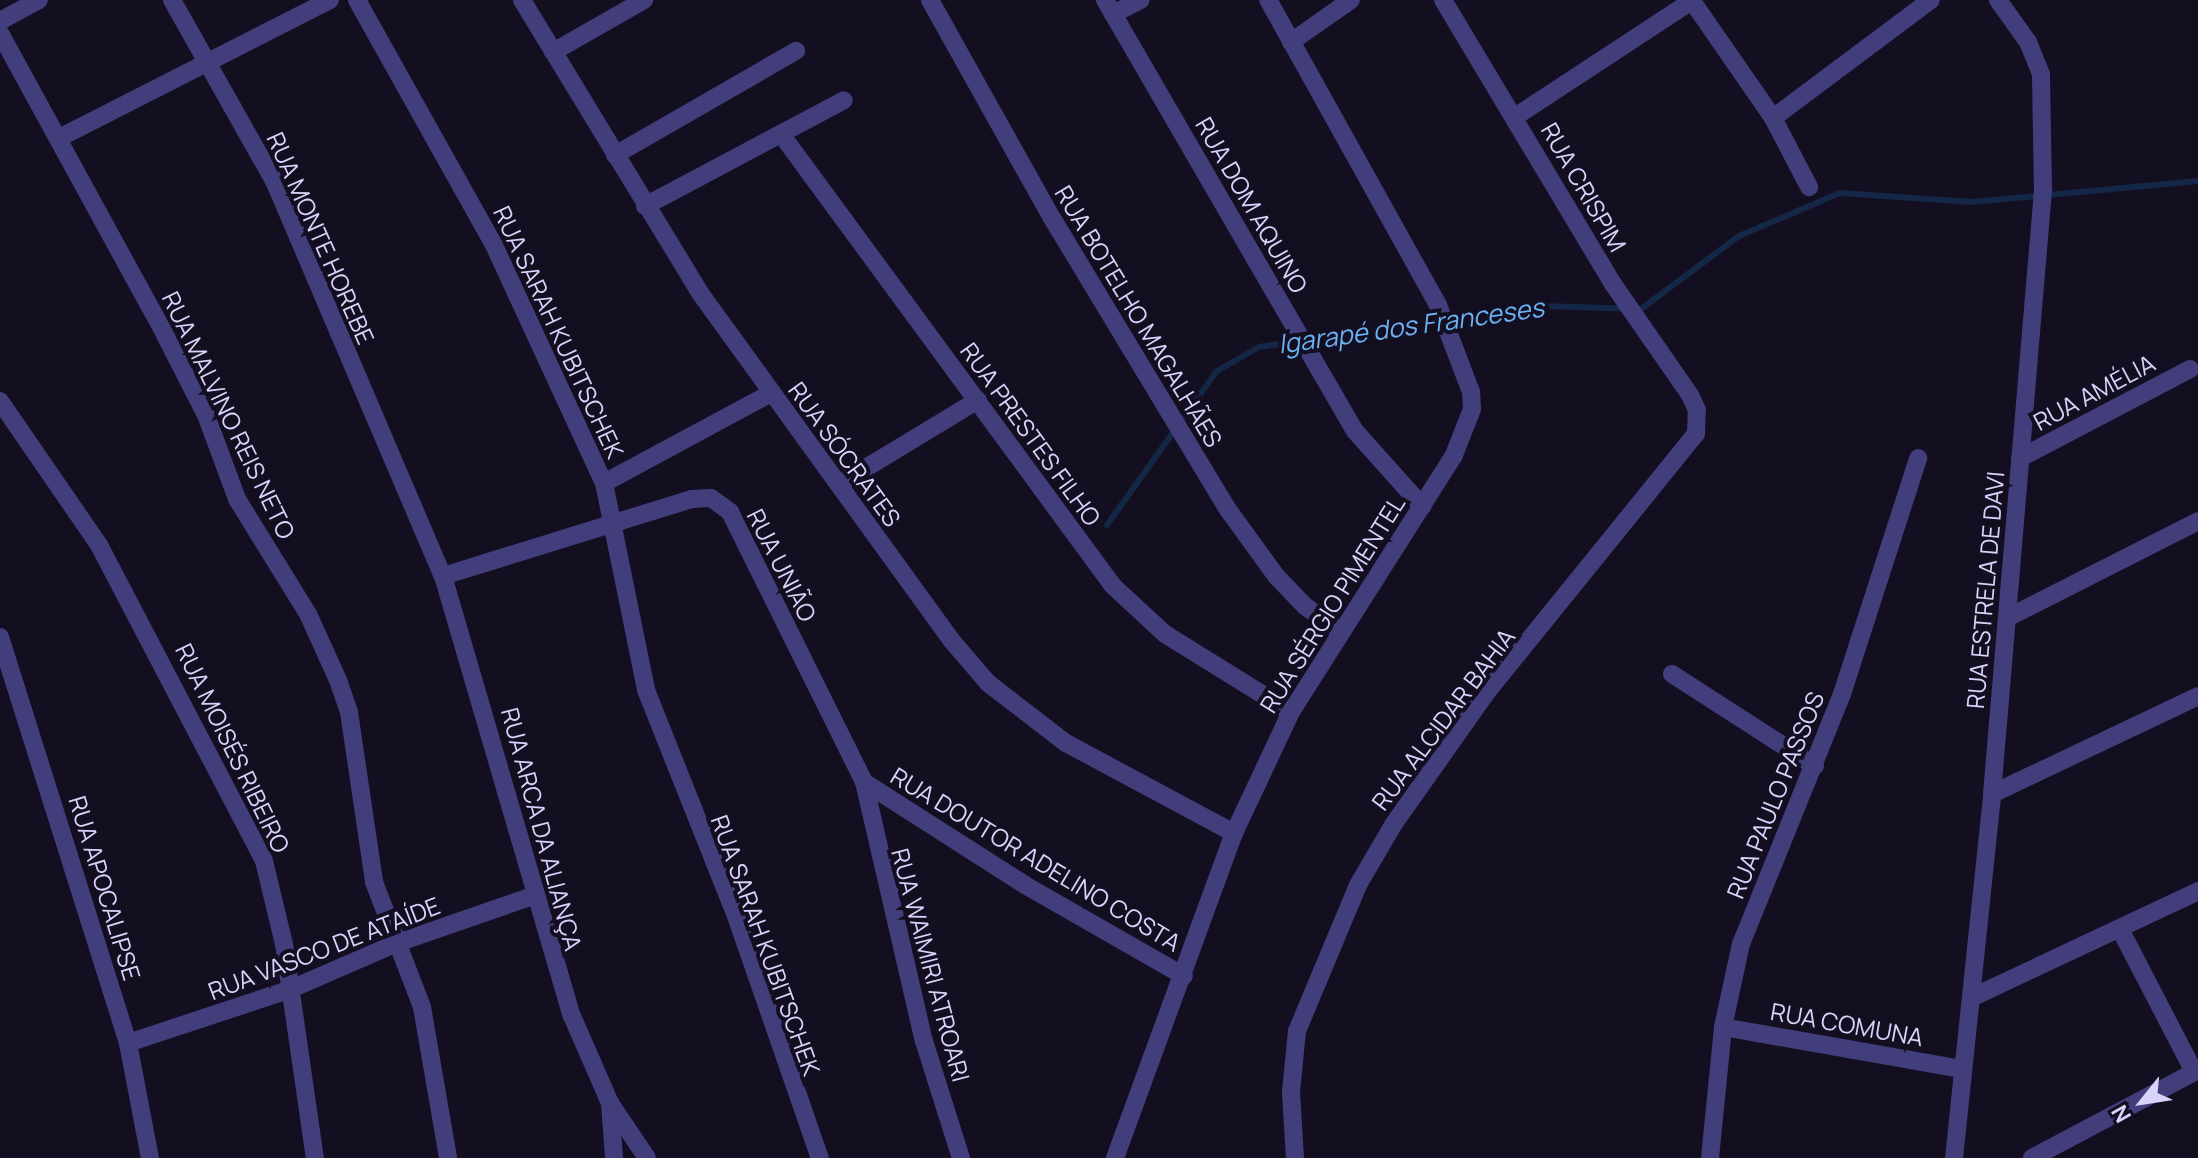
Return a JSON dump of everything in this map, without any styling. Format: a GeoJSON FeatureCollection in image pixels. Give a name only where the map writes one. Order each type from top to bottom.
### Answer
{"type":"FeatureCollection","features":[{"type":"Feature","properties":{"kind":"street"},"geometry":{"type":"LineString","coordinates":[[0,21],[39,0]]}},
{"type":"Feature","properties":{"kind":"street","name":"RUA MONTE HOREBE"},"geometry":{"type":"LineString","coordinates":[[172,0],[209,61],[281,196],[412,504]]}},
{"type":"Feature","properties":{"kind":"street"},"geometry":{"type":"LineString","coordinates":[[59,138],[330,0]]}},
{"type":"Feature","properties":{"kind":"street","name":"RUA SARAH KUBITSCHEK"},"geometry":{"type":"LineString","coordinates":[[357,0],[493,243],[604,483],[650,703],[736,916],[820,1158]]}},
{"type":"Feature","properties":{"kind":"street","name":"RUA SÓCRATES"},"geometry":{"type":"LineString","coordinates":[[522,0],[645,206],[771,393],[841,483],[916,596],[988,683],[1066,743],[1234,833]]}},
{"type":"Feature","properties":{"kind":"street"},"geometry":{"type":"LineString","coordinates":[[553,52],[644,0]]}},
{"type":"Feature","properties":{"kind":"street","name":"RUA BOTELHO MAGALHÃES"},"geometry":{"type":"LineString","coordinates":[[930,0],[1052,218],[1229,511],[1286,586],[1339,631]]}},
{"type":"Feature","properties":{"kind":"street"},"geometry":{"type":"LineString","coordinates":[[1109,7],[1141,0]]}},
{"type":"Feature","properties":{"kind":"street"},"geometry":{"type":"LineString","coordinates":[[1268,0],[1291,42],[1351,0]]}},
{"type":"Feature","properties":{"kind":"street","name":"RUA CRISPIM"},"geometry":{"type":"LineString","coordinates":[[1443,0],[1613,284],[1690,395]]}},
{"type":"Feature","properties":{"kind":"street"},"geometry":{"type":"LineString","coordinates":[[1515,117],[1666,7],[1692,0],[1773,118],[1809,187]]}},
{"type":"Feature","properties":{"kind":"street"},"geometry":{"type":"LineString","coordinates":[[1773,118],[1931,0]]}},
{"type":"Feature","properties":{"kind":"street","name":"RUA ESTRELA DE DAVI"},"geometry":{"type":"LineString","coordinates":[[1954,1158],[1992,794],[2043,191],[2041,74],[2021,30],[1998,0]]}},
{"type":"Feature","properties":{"kind":"street","name":"RUA DOM AQUINO"},"geometry":{"type":"LineString","coordinates":[[1109,7],[1355,431],[1422,506]]}},
{"type":"Feature","properties":{"kind":"street","name":"RUA MALVINO REIS NETO"},"geometry":{"type":"LineString","coordinates":[[0,33],[206,415],[242,509],[308,614],[338,680],[353,737],[372,871],[430,1038],[448,1158]]}},
{"type":"Feature","properties":{"kind":"street","name":"RUA SÉRGIO PIMENTEL"},"geometry":{"type":"LineString","coordinates":[[1115,1158],[1234,833],[1291,712],[1339,631],[1422,506],[1466,429],[1471,392],[1438,305],[1291,42]]}},
{"type":"Feature","properties":{"kind":"street"},"geometry":{"type":"LineString","coordinates":[[615,155],[796,51]]}},
{"type":"Feature","properties":{"kind":"street"},"geometry":{"type":"LineString","coordinates":[[645,206],[844,100]]}},
{"type":"Feature","properties":{"kind":"street","name":"RUA PRESTES FILHO"},"geometry":{"type":"LineString","coordinates":[[781,134],[1113,586],[1177,642],[1291,712]]}},
{"type":"Feature","properties":{"kind":"street","name":"RUA AMÉLIA"},"geometry":{"type":"LineString","coordinates":[[2020,458],[2190,369]]}},
{"type":"Feature","properties":{"kind":"street"},"geometry":{"type":"LineString","coordinates":[[604,483],[771,393]]}},
{"type":"Feature","properties":{"kind":"street","name":"RUA ALCIDAR BAHIA"},"geometry":{"type":"LineString","coordinates":[[1295,1158],[1291,1092],[1297,1031],[1358,885],[1393,825],[1486,693],[1690,448],[1698,423],[1690,395]]}},
{"type":"Feature","properties":{"kind":"street"},"geometry":{"type":"LineString","coordinates":[[841,483],[978,400]]}},
{"type":"Feature","properties":{"kind":"street","name":"RUA MOISÉS RIBEIRO"},"geometry":{"type":"LineString","coordinates":[[0,401],[99,545],[264,861],[277,906],[315,1158]]}},
{"type":"Feature","properties":{"kind":"street","name":"RUA PAULO PASSOS"},"geometry":{"type":"LineString","coordinates":[[1710,1158],[1723,1027],[1741,944],[1815,766],[1918,458]]}},
{"type":"Feature","properties":{"kind":"street","name":"RUA UNIÃO"},"geometry":{"type":"LineString","coordinates":[[443,576],[692,499],[721,503],[745,537],[864,782]]}},
{"type":"Feature","properties":{"kind":"street","name":"RUA ARCA DA ALIANÇA"},"geometry":{"type":"LineString","coordinates":[[412,504],[443,576],[572,1016],[610,1103],[647,1158]]}},
{"type":"Feature","properties":{"kind":"street"},"geometry":{"type":"LineString","coordinates":[[2007,618],[2198,521]]}},
{"type":"Feature","properties":{"kind":"street","name":"RUA APOCALIPSE"},"geometry":{"type":"LineString","coordinates":[[0,637],[128,1043],[150,1158]]}},
{"type":"Feature","properties":{"kind":"street"},"geometry":{"type":"LineString","coordinates":[[1672,674],[1815,766]]}},
{"type":"Feature","properties":{"kind":"street"},"geometry":{"type":"LineString","coordinates":[[1992,794],[2198,696]]}},
{"type":"Feature","properties":{"kind":"street","name":"RUA DOUTOR ADELINO COSTA"},"geometry":{"type":"LineString","coordinates":[[864,782],[1025,885],[1184,976]]}},
{"type":"Feature","properties":{"kind":"street","name":"RUA WAIMIRI ATROARI"},"geometry":{"type":"LineString","coordinates":[[864,782],[924,1041],[961,1158]]}},
{"type":"Feature","properties":{"kind":"street"},"geometry":{"type":"LineString","coordinates":[[1971,998],[2121,931],[2198,891]]}},
{"type":"Feature","properties":{"kind":"street","name":"RUA VASCO DE ATAÍDE"},"geometry":{"type":"LineString","coordinates":[[128,1043],[291,989],[397,943],[536,895]]}},
{"type":"Feature","properties":{"kind":"street"},"geometry":{"type":"LineString","coordinates":[[2032,1158],[2196,1071],[2121,931]]}},
{"type":"Feature","properties":{"kind":"street","name":"RUA COMUNA"},"geometry":{"type":"LineString","coordinates":[[1723,1027],[1962,1069]]}},
{"type":"Feature","properties":{"kind":"street"},"geometry":{"type":"LineString","coordinates":[[610,1103],[614,1158]]}},
{"type":"Feature","properties":{"kind":"waterway","name":"Igarapé dos Franceses"},"geometry":{"type":"LineString","coordinates":[[1107,525],[1217,371],[1259,347],[1541,306],[1641,309],[1739,236],[1840,193],[1972,202],[2198,181]]}}]}
